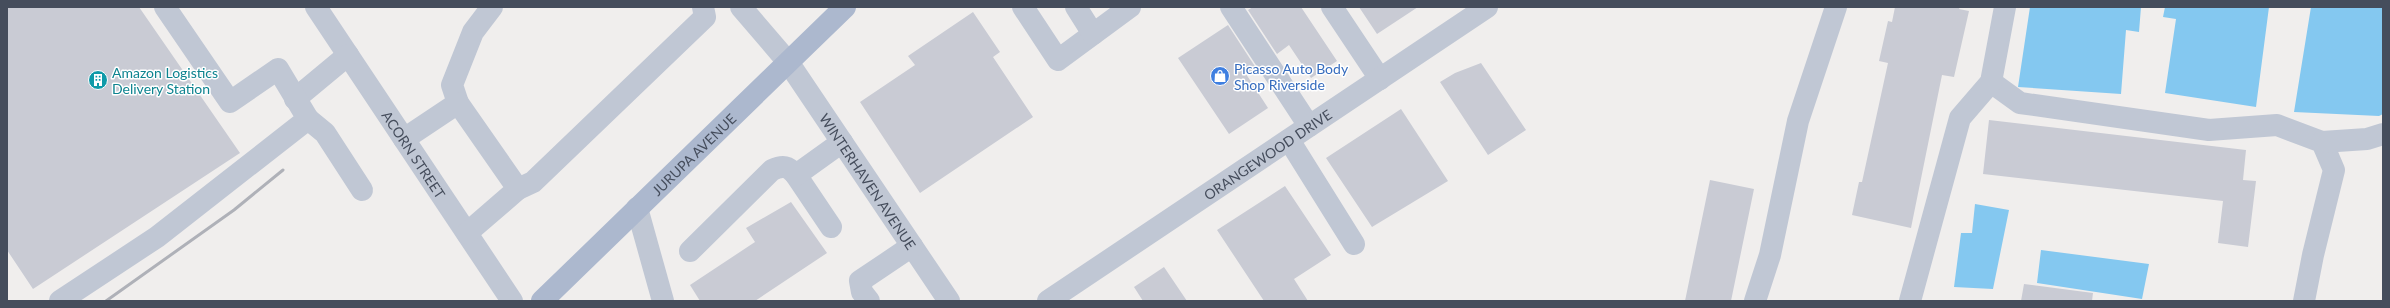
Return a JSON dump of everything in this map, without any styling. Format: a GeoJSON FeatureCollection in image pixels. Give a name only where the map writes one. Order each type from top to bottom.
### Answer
{"type":"FeatureCollection","features":[{"type":"Feature","properties":{"kind":"main road","name":"JURUPA AVENUE"},"geometry":{"type":"LineString","coordinates":[[542,301],[845,7]]}},
{"type":"Feature","properties":{"kind":"street"},"geometry":{"type":"LineString","coordinates":[[165,7],[230,102],[278,69],[308,119],[325,133],[362,190]]}},
{"type":"Feature","properties":{"kind":"street","name":"ACORN STREET"},"geometry":{"type":"LineString","coordinates":[[316,7],[512,301]]}},
{"type":"Feature","properties":{"kind":"street"},"geometry":{"type":"LineString","coordinates":[[492,7],[473,32],[452,85],[458,103],[518,189]]}},
{"type":"Feature","properties":{"kind":"street"},"geometry":{"type":"LineString","coordinates":[[467,233],[518,189],[533,182],[705,17],[703,7]]}},
{"type":"Feature","properties":{"kind":"street","name":"WINTERHAVEN AVENUE"},"geometry":{"type":"LineString","coordinates":[[741,7],[788,62],[949,301]]}},
{"type":"Feature","properties":{"kind":"street"},"geometry":{"type":"LineString","coordinates":[[1023,7],[1058,60],[1130,7]]}},
{"type":"Feature","properties":{"kind":"street"},"geometry":{"type":"LineString","coordinates":[[1076,7],[1093,34]]}},
{"type":"Feature","properties":{"kind":"street"},"geometry":{"type":"LineString","coordinates":[[1231,7],[1309,126]]}},
{"type":"Feature","properties":{"kind":"street"},"geometry":{"type":"LineString","coordinates":[[1332,7],[1380,79]]}},
{"type":"Feature","properties":{"kind":"street","name":"ORANGEWOOD DRIVE"},"geometry":{"type":"LineString","coordinates":[[1048,301],[1487,7]]}},
{"type":"Feature","properties":{"kind":"street"},"geometry":{"type":"LineString","coordinates":[[1755,301],[1770,255],[1798,121],[1836,7]]}},
{"type":"Feature","properties":{"kind":"street"},"geometry":{"type":"LineString","coordinates":[[1910,301],[1960,118],[1991,82],[2005,7]]}},
{"type":"Feature","properties":{"kind":"street"},"geometry":{"type":"LineString","coordinates":[[295,99],[348,55]]}},
{"type":"Feature","properties":{"kind":"street"},"geometry":{"type":"LineString","coordinates":[[1991,82],[2020,103],[2209,130],[2277,125],[2322,142],[2367,139],[2383,134]]}},
{"type":"Feature","properties":{"kind":"street"},"geometry":{"type":"LineString","coordinates":[[404,139],[458,103]]}},
{"type":"Feature","properties":{"kind":"street"},"geometry":{"type":"LineString","coordinates":[[60,301],[157,237],[308,119]]}},
{"type":"Feature","properties":{"kind":"street"},"geometry":{"type":"LineString","coordinates":[[1289,140],[1354,244]]}},
{"type":"Feature","properties":{"kind":"street"},"geometry":{"type":"LineString","coordinates":[[796,175],[842,142]]}},
{"type":"Feature","properties":{"kind":"street"},"geometry":{"type":"LineString","coordinates":[[2304,301],[2312,255],[2334,170],[2322,142]]}},
{"type":"Feature","properties":{"kind":"street"},"geometry":{"type":"LineString","coordinates":[[690,251],[772,170],[781,166],[790,168],[796,175],[831,227]]}},
{"type":"Feature","properties":{"kind":"street"},"geometry":{"type":"LineString","coordinates":[[637,208],[663,301]]}},
{"type":"Feature","properties":{"kind":"street"},"geometry":{"type":"LineString","coordinates":[[869,301],[862,292],[860,281],[912,246]]}},
{"type":"Feature","properties":{"kind":"water"},"geometry":{"type":"Polygon","coordinates":[[[2030,7],[2141,7],[2139,32],[2126,30],[2121,94],[2018,87],[2030,7]]]}},
{"type":"Feature","properties":{"kind":"water"},"geometry":{"type":"Polygon","coordinates":[[[2165,7],[2269,7],[2256,107],[2165,93],[2176,19],[2163,17],[2165,7]]]}},
{"type":"Feature","properties":{"kind":"water"},"geometry":{"type":"Polygon","coordinates":[[[2311,7],[2383,7],[2383,114],[2379,116],[2294,112],[2311,7]]]}},
{"type":"Feature","properties":{"kind":"water"},"geometry":{"type":"Polygon","coordinates":[[[1975,204],[2009,210],[1993,289],[1954,287],[1961,233],[1972,233],[1975,204]]]}},
{"type":"Feature","properties":{"kind":"water"},"geometry":{"type":"Polygon","coordinates":[[[2041,250],[2149,264],[2142,299],[2037,283],[2041,250]]]}},
{"type":"Feature","properties":{"kind":"building","name":"Amazon Logistics Delivery Station"},"geometry":{"type":"Polygon","coordinates":[[[7,7],[139,7],[240,153],[33,289],[7,250],[7,7]]]}},
{"type":"Feature","properties":{"kind":"building"},"geometry":{"type":"Polygon","coordinates":[[[1253,7],[1301,7],[1337,61],[1311,78],[1289,45],[1277,54],[1248,10],[1253,7]]]}},
{"type":"Feature","properties":{"kind":"building"},"geometry":{"type":"Polygon","coordinates":[[[1359,7],[1418,7],[1377,34],[1359,7]]]}},
{"type":"Feature","properties":{"kind":"building"},"geometry":{"type":"Polygon","coordinates":[[[1895,7],[1960,7],[1959,9],[1969,11],[1954,77],[1942,75],[1911,228],[1852,215],[1859,182],[1862,182],[1888,63],[1879,61],[1888,21],[1892,22],[1895,7]]]}},
{"type":"Feature","properties":{"kind":"building"},"geometry":{"type":"Polygon","coordinates":[[[973,12],[1000,52],[993,57],[1033,117],[920,193],[860,102],[915,65],[908,56],[973,12]]]}},
{"type":"Feature","properties":{"kind":"building"},"geometry":{"type":"Polygon","coordinates":[[[1228,25],[1256,68],[1246,74],[1268,108],[1229,134],[1178,58],[1228,25]]]}},
{"type":"Feature","properties":{"kind":"building"},"geometry":{"type":"Polygon","coordinates":[[[1481,63],[1526,130],[1488,155],[1440,82],[1455,73],[1481,63]]]}},
{"type":"Feature","properties":{"kind":"building"},"geometry":{"type":"Polygon","coordinates":[[[1401,109],[1448,181],[1372,227],[1326,158],[1401,109]]]}},
{"type":"Feature","properties":{"kind":"building"},"geometry":{"type":"Polygon","coordinates":[[[1989,120],[2246,150],[2243,180],[2256,181],[2248,247],[2218,243],[2223,201],[1983,174],[1989,120]]]}},
{"type":"Feature","properties":{"kind":"building"},"geometry":{"type":"Polygon","coordinates":[[[1710,180],[1754,189],[1731,301],[1685,301],[1710,180]]]}},
{"type":"Feature","properties":{"kind":"building"},"geometry":{"type":"Polygon","coordinates":[[[1285,186],[1331,255],[1294,279],[1308,301],[1264,301],[1217,230],[1285,186]]]}},
{"type":"Feature","properties":{"kind":"building"},"geometry":{"type":"Polygon","coordinates":[[[791,202],[827,253],[755,301],[700,301],[690,285],[755,242],[746,228],[791,202]]]}},
{"type":"Feature","properties":{"kind":"building"},"geometry":{"type":"Polygon","coordinates":[[[1164,267],[1187,301],[1143,301],[1134,287],[1164,267]]]}},
{"type":"Feature","properties":{"kind":"building"},"geometry":{"type":"Polygon","coordinates":[[[2024,284],[2093,293],[2092,301],[2021,301],[2024,284]]]}},
{"type":"Feature","properties":{"kind":"railway"},"geometry":{"type":"LineString","coordinates":[[106,301],[234,210],[283,170]]}},
{"type":"Feature","properties":{"kind":"place","name":"Picasso Auto Body Shop Riverside"},"geometry":{"type":"Point","coordinates":[1220,76]}},
{"type":"Feature","properties":{"kind":"place","name":"Amazon Logistics Delivery Station"},"geometry":{"type":"Point","coordinates":[98,80]}}]}
